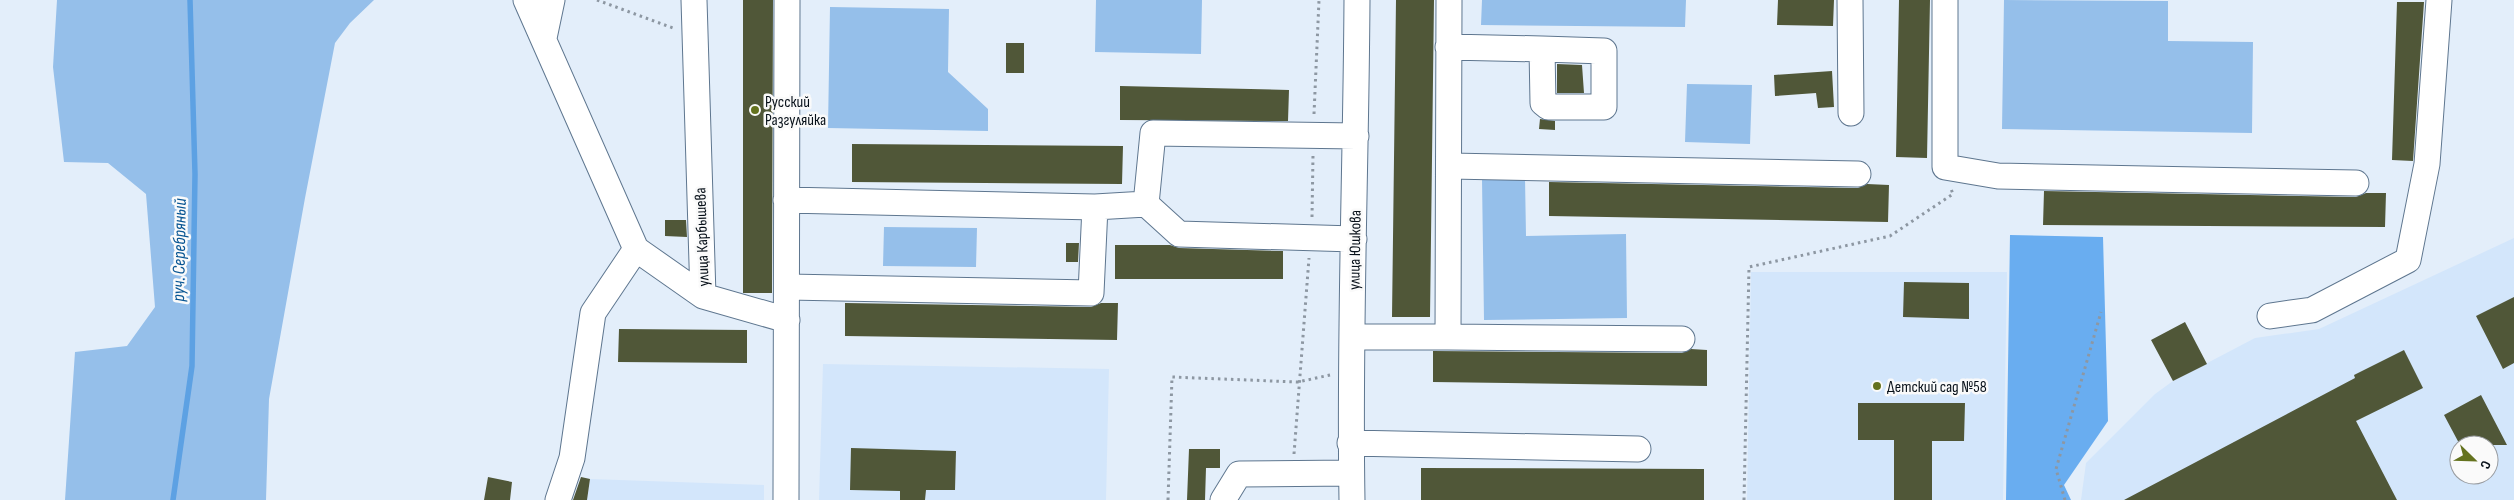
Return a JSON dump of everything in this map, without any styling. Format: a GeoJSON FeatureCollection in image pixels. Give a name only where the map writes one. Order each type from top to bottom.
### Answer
{"type":"FeatureCollection","features":[{"type":"Feature","properties":{"kind":"street"},"geometry":{"type":"LineString","coordinates":[[526,0],[636,249],[703,296]]}},
{"type":"Feature","properties":{"kind":"street"},"geometry":{"type":"LineString","coordinates":[[544,38],[552,0]]}},
{"type":"Feature","properties":{"kind":"street","name":"улица Карбышева"},"geometry":{"type":"LineString","coordinates":[[694,0],[703,296],[787,320]]}},
{"type":"Feature","properties":{"kind":"street"},"geometry":{"type":"LineString","coordinates":[[786,500],[788,287],[786,200],[787,0]]}},
{"type":"Feature","properties":{"kind":"street","name":"улица Юшкова"},"geometry":{"type":"LineString","coordinates":[[1352,500],[1350,443],[1357,0]]}},
{"type":"Feature","properties":{"kind":"street"},"geometry":{"type":"LineString","coordinates":[[1448,338],[1449,0]]}},
{"type":"Feature","properties":{"kind":"street"},"geometry":{"type":"LineString","coordinates":[[1850,0],[1851,113]]}},
{"type":"Feature","properties":{"kind":"street"},"geometry":{"type":"LineString","coordinates":[[1945,0],[1945,167],[1998,176],[2356,183]]}},
{"type":"Feature","properties":{"kind":"street"},"geometry":{"type":"LineString","coordinates":[[2270,316],[2312,310],[2408,260],[2427,164],[2440,0]]}},
{"type":"Feature","properties":{"kind":"street"},"geometry":{"type":"LineString","coordinates":[[1448,47],[1542,49]]}},
{"type":"Feature","properties":{"kind":"street"},"geometry":{"type":"LineString","coordinates":[[1146,204],[1153,133],[1356,136]]}},
{"type":"Feature","properties":{"kind":"street"},"geometry":{"type":"LineString","coordinates":[[1450,166],[1858,174]]}},
{"type":"Feature","properties":{"kind":"street"},"geometry":{"type":"LineString","coordinates":[[786,200],[1095,207],[1146,204],[1179,234],[1354,239]]}},
{"type":"Feature","properties":{"kind":"street"},"geometry":{"type":"LineString","coordinates":[[788,287],[1091,293],[1095,207]]}},
{"type":"Feature","properties":{"kind":"street"},"geometry":{"type":"LineString","coordinates":[[558,500],[572,458],[593,313],[636,249]]}},
{"type":"Feature","properties":{"kind":"street"},"geometry":{"type":"LineString","coordinates":[[1352,337],[1682,339]]}},
{"type":"Feature","properties":{"kind":"street"},"geometry":{"type":"LineString","coordinates":[[1350,443],[1638,449]]}},
{"type":"Feature","properties":{"kind":"street"},"geometry":{"type":"LineString","coordinates":[[1223,500],[1239,474],[1351,473]]}},
{"type":"Feature","properties":{"kind":"path"},"geometry":{"type":"LineString","coordinates":[[596,0],[695,36]]}},
{"type":"Feature","properties":{"kind":"path"},"geometry":{"type":"LineString","coordinates":[[1744,500],[1749,267],[1890,236],[1953,194],[1945,167]]}},
{"type":"Feature","properties":{"kind":"path"},"geometry":{"type":"LineString","coordinates":[[2065,500],[2056,469],[2101,312]]}},
{"type":"Feature","properties":{"kind":"path"},"geometry":{"type":"LineString","coordinates":[[1168,500],[1172,377],[1298,382]]}},
{"type":"Feature","properties":{"kind":"shaded area"},"geometry":{"type":"Polygon","coordinates":[[[57,0],[374,0],[350,23],[335,43],[269,399],[266,500],[65,500],[75,352],[127,346],[155,307],[146,194],[108,163],[64,162],[53,67],[57,0]]]}},
{"type":"Feature","properties":{"kind":"shaded area"},"geometry":{"type":"Polygon","coordinates":[[[1096,0],[1202,0],[1201,54],[1095,52],[1096,0]]]}},
{"type":"Feature","properties":{"kind":"shaded area"},"geometry":{"type":"Polygon","coordinates":[[[1482,0],[1686,0],[1685,27],[1481,25],[1482,0]]]}},
{"type":"Feature","properties":{"kind":"shaded area"},"geometry":{"type":"Polygon","coordinates":[[[2004,0],[2168,1],[2168,41],[2253,42],[2252,133],[2002,129],[2004,0]]]}},
{"type":"Feature","properties":{"kind":"shaded area"},"geometry":{"type":"Polygon","coordinates":[[[830,7],[949,9],[948,72],[988,109],[988,131],[828,128],[830,7]]]}},
{"type":"Feature","properties":{"kind":"shaded area"},"geometry":{"type":"Polygon","coordinates":[[[1687,84],[1752,85],[1750,144],[1685,142],[1687,84]]]}},
{"type":"Feature","properties":{"kind":"shaded area"},"geometry":{"type":"Polygon","coordinates":[[[1525,178],[1526,236],[1626,234],[1627,318],[1484,320],[1482,179],[1525,178]]]}},
{"type":"Feature","properties":{"kind":"shaded area"},"geometry":{"type":"Polygon","coordinates":[[[884,227],[977,228],[976,267],[883,266],[884,227]]]}},
{"type":"Feature","properties":{"kind":"shaded area"},"geometry":{"type":"Polygon","coordinates":[[[2010,235],[2103,237],[2108,421],[2064,485],[2071,500],[2006,500],[2010,235]]]}},
{"type":"Feature","properties":{"kind":"shaded area"},"geometry":{"type":"Polygon","coordinates":[[[2514,238],[2514,500],[2081,500],[2086,463],[2155,394],[2173,381],[2255,338],[2319,329],[2514,238]]]}},
{"type":"Feature","properties":{"kind":"shaded area","name":"Детский сад №58"},"geometry":{"type":"Polygon","coordinates":[[[1751,272],[2007,272],[2003,500],[1747,500],[1751,272]]]}},
{"type":"Feature","properties":{"kind":"shaded area"},"geometry":{"type":"Polygon","coordinates":[[[823,364],[1109,369],[1106,500],[819,500],[823,364]]]}},
{"type":"Feature","properties":{"kind":"shaded area"},"geometry":{"type":"Polygon","coordinates":[[[590,479],[764,485],[764,500],[587,500],[590,479]]]}},
{"type":"Feature","properties":{"kind":"building"},"geometry":{"type":"Polygon","coordinates":[[[743,0],[773,0],[772,293],[743,293],[743,0]]]}},
{"type":"Feature","properties":{"kind":"building"},"geometry":{"type":"Polygon","coordinates":[[[1396,0],[1434,0],[1430,317],[1392,317],[1396,0]]]}},
{"type":"Feature","properties":{"kind":"building"},"geometry":{"type":"Polygon","coordinates":[[[1778,0],[1834,0],[1833,26],[1777,25],[1778,0]]]}},
{"type":"Feature","properties":{"kind":"building"},"geometry":{"type":"Polygon","coordinates":[[[1899,0],[1930,0],[1927,158],[1896,157],[1899,0]]]}},
{"type":"Feature","properties":{"kind":"building"},"geometry":{"type":"Polygon","coordinates":[[[2397,2],[2424,2],[2413,161],[2392,160],[2397,2]]]}},
{"type":"Feature","properties":{"kind":"building"},"geometry":{"type":"Polygon","coordinates":[[[1006,43],[1024,43],[1024,73],[1006,73],[1006,43]]]}},
{"type":"Feature","properties":{"kind":"building"},"geometry":{"type":"Polygon","coordinates":[[[1557,64],[1582,65],[1584,93],[1557,93],[1557,64]]]}},
{"type":"Feature","properties":{"kind":"building"},"geometry":{"type":"Polygon","coordinates":[[[1832,71],[1834,107],[1818,108],[1816,93],[1775,96],[1774,75],[1832,71]]]}},
{"type":"Feature","properties":{"kind":"building"},"geometry":{"type":"Polygon","coordinates":[[[1120,86],[1289,90],[1288,121],[1120,120],[1120,86]]]}},
{"type":"Feature","properties":{"kind":"building"},"geometry":{"type":"Polygon","coordinates":[[[1540,119],[1555,121],[1555,130],[1539,129],[1540,119]]]}},
{"type":"Feature","properties":{"kind":"building"},"geometry":{"type":"Polygon","coordinates":[[[852,144],[1123,146],[1122,184],[852,182],[852,144]]]}},
{"type":"Feature","properties":{"kind":"building"},"geometry":{"type":"Polygon","coordinates":[[[1549,182],[1858,188],[1867,184],[1889,185],[1888,222],[1549,216],[1549,182]]]}},
{"type":"Feature","properties":{"kind":"building"},"geometry":{"type":"Polygon","coordinates":[[[2044,191],[2356,197],[2366,193],[2386,193],[2385,227],[2043,225],[2044,191]]]}},
{"type":"Feature","properties":{"kind":"building"},"geometry":{"type":"Polygon","coordinates":[[[665,220],[686,220],[687,237],[665,236],[665,220]]]}},
{"type":"Feature","properties":{"kind":"building"},"geometry":{"type":"Polygon","coordinates":[[[1066,243],[1079,243],[1078,262],[1066,262],[1066,243]]]}},
{"type":"Feature","properties":{"kind":"building"},"geometry":{"type":"Polygon","coordinates":[[[1115,245],[1170,245],[1179,248],[1283,251],[1283,279],[1115,279],[1115,245]]]}},
{"type":"Feature","properties":{"kind":"building"},"geometry":{"type":"Polygon","coordinates":[[[1904,282],[1969,283],[1969,319],[1903,317],[1904,282]]]}},
{"type":"Feature","properties":{"kind":"building"},"geometry":{"type":"Polygon","coordinates":[[[2514,297],[2514,363],[2503,369],[2476,316],[2514,297]]]}},
{"type":"Feature","properties":{"kind":"building"},"geometry":{"type":"Polygon","coordinates":[[[845,303],[1091,307],[1101,303],[1118,303],[1117,340],[845,336],[845,303]]]}},
{"type":"Feature","properties":{"kind":"building"},"geometry":{"type":"Polygon","coordinates":[[[2185,322],[2207,364],[2173,381],[2151,340],[2185,322]]]}},
{"type":"Feature","properties":{"kind":"building"},"geometry":{"type":"Polygon","coordinates":[[[619,329],[747,330],[747,363],[618,362],[619,329]]]}},
{"type":"Feature","properties":{"kind":"building"},"geometry":{"type":"Polygon","coordinates":[[[1691,349],[1707,350],[1707,386],[1433,382],[1433,351],[1682,353],[1691,349]]]}},
{"type":"Feature","properties":{"kind":"building"},"geometry":{"type":"Polygon","coordinates":[[[2404,350],[2423,388],[2356,421],[2397,500],[2124,500],[2355,378],[2354,375],[2404,350]]]}},
{"type":"Feature","properties":{"kind":"building"},"geometry":{"type":"Polygon","coordinates":[[[2481,395],[2507,445],[2499,445],[2499,435],[2455,435],[2444,415],[2481,395]]]}},
{"type":"Feature","properties":{"kind":"building"},"geometry":{"type":"Polygon","coordinates":[[[1858,403],[1965,403],[1964,441],[1932,441],[1932,500],[1894,500],[1894,440],[1858,440],[1858,403]]]}},
{"type":"Feature","properties":{"kind":"building"},"geometry":{"type":"Polygon","coordinates":[[[851,448],[956,451],[955,490],[926,490],[925,500],[900,500],[900,491],[850,490],[851,448]]]}},
{"type":"Feature","properties":{"kind":"building"},"geometry":{"type":"Polygon","coordinates":[[[1189,449],[1220,449],[1220,468],[1206,468],[1205,500],[1187,500],[1189,449]]]}},
{"type":"Feature","properties":{"kind":"building"},"geometry":{"type":"Polygon","coordinates":[[[1421,468],[1704,469],[1704,500],[1421,500],[1421,468]]]}},
{"type":"Feature","properties":{"kind":"building"},"geometry":{"type":"Polygon","coordinates":[[[488,477],[512,482],[510,500],[484,500],[488,477]]]}},
{"type":"Feature","properties":{"kind":"building"},"geometry":{"type":"Polygon","coordinates":[[[581,477],[590,479],[587,500],[573,500],[581,477]]]}},
{"type":"Feature","properties":{"kind":"waterway","name":"руч. Серебряный"},"geometry":{"type":"LineString","coordinates":[[173,500],[192,366],[195,174],[190,0]]}},
{"type":"Feature","properties":{"kind":"place","name":"Русский Разгуляйка"},"geometry":{"type":"Point","coordinates":[755,110]}},
{"type":"Feature","properties":{"kind":"place","name":"Детский сад №58"},"geometry":{"type":"Point","coordinates":[1877,386]}}]}
